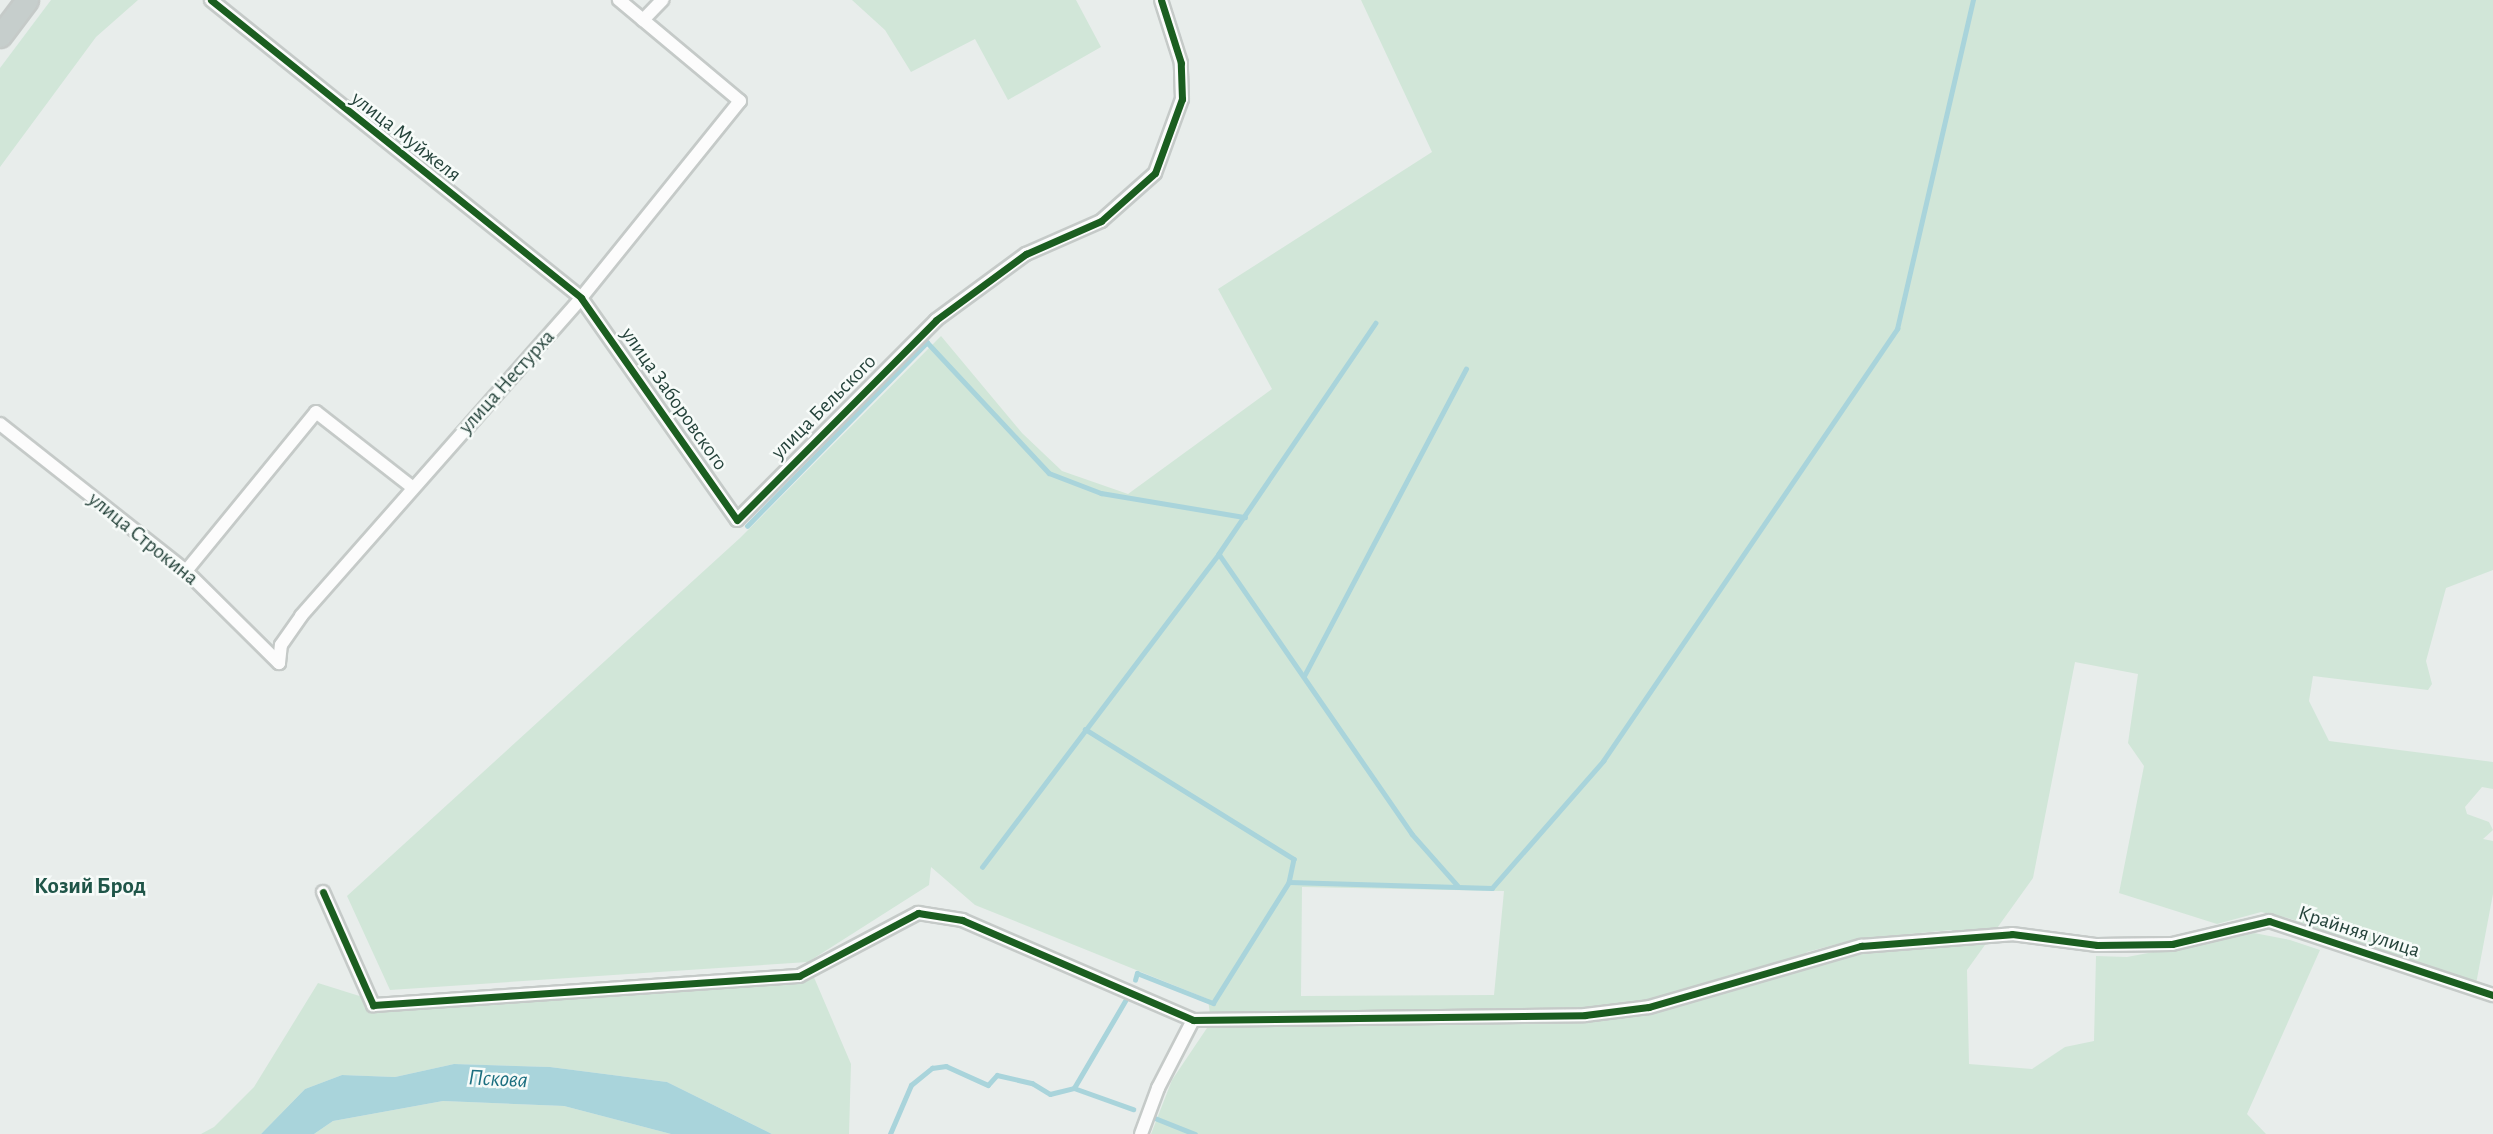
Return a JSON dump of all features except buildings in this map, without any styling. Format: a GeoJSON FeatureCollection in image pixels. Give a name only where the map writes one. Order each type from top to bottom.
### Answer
{"type":"FeatureCollection","features":[{"type":"Feature","properties":{"kind":"highway"},"geometry":{"type":"LineString","coordinates":[[0,36],[27,0]]}},
{"type":"Feature","properties":{"kind":"street","name":"улица Муйжеля"},"geometry":{"type":"LineString","coordinates":[[211,0],[582,298]]}},
{"type":"Feature","properties":{"kind":"street"},"geometry":{"type":"LineString","coordinates":[[619,0],[643,20],[662,0]]}},
{"type":"Feature","properties":{"kind":"street","name":"улица Бельского"},"geometry":{"type":"LineString","coordinates":[[737,520],[936,320],[1026,254],[1101,221],[1155,173],[1182,99],[1181,63],[1161,0]]}},
{"type":"Feature","properties":{"kind":"street","name":"улица Нестурха"},"geometry":{"type":"LineString","coordinates":[[279,663],[281,645],[301,616],[412,487],[582,298],[740,101],[643,20]]}},
{"type":"Feature","properties":{"kind":"street","name":"улица Заборовского"},"geometry":{"type":"LineString","coordinates":[[582,298],[737,520]]}},
{"type":"Feature","properties":{"kind":"street"},"geometry":{"type":"LineString","coordinates":[[186,571],[316,412],[412,487]]}},
{"type":"Feature","properties":{"kind":"street","name":"улица Строкина"},"geometry":{"type":"LineString","coordinates":[[0,424],[186,571],[279,663]]}},
{"type":"Feature","properties":{"kind":"street"},"geometry":{"type":"LineString","coordinates":[[323,892],[373,1005],[799,976],[918,913],[962,920],[1193,1020],[1158,1088],[1141,1134]]}},
{"type":"Feature","properties":{"kind":"street","name":"Крайняя улица"},"geometry":{"type":"LineString","coordinates":[[1193,1020],[1585,1015],[1649,1007],[1861,946],[2012,934],[2097,945],[2172,944],[2269,921],[2493,995]]}},
{"type":"Feature","properties":{"kind":"green space"},"geometry":{"type":"Polygon","coordinates":[[[51,0],[138,0],[96,37],[0,167],[0,68],[51,0]]]}},
{"type":"Feature","properties":{"kind":"green space"},"geometry":{"type":"Polygon","coordinates":[[[852,0],[1076,0],[1101,47],[1008,100],[975,39],[911,72],[885,30],[852,0]]]}},
{"type":"Feature","properties":{"kind":"green space"},"geometry":{"type":"Polygon","coordinates":[[[1361,0],[2493,0],[2493,570],[2446,588],[2426,661],[2432,684],[2428,690],[2313,676],[2309,701],[2329,741],[2493,762],[2493,789],[2482,787],[2465,807],[2467,814],[2489,822],[2493,830],[2483,839],[2493,841],[2493,894],[2476,984],[2288,918],[2261,912],[2217,924],[2119,893],[2144,766],[2128,743],[2138,674],[2075,662],[2033,878],[1967,970],[1969,1064],[2032,1069],[2065,1047],[2094,1041],[2096,956],[2127,957],[2254,933],[2290,940],[2320,950],[2247,1114],[2266,1134],[1151,1134],[1172,1080],[1211,1022],[1208,999],[975,905],[931,867],[929,885],[808,962],[390,990],[347,896],[740,538],[941,336],[1022,433],[1062,471],[1128,494],[1272,389],[1218,289],[1432,152],[1361,0]],[[1302,887],[1301,996],[1494,995],[1504,891],[1302,887]],[[1952,930],[1856,939],[1807,952],[1791,971],[1862,954],[1952,946],[1952,930]]]}},
{"type":"Feature","properties":{"kind":"green space"},"geometry":{"type":"Polygon","coordinates":[[[810,968],[851,1064],[849,1134],[772,1134],[667,1082],[550,1067],[454,1064],[395,1077],[342,1075],[305,1089],[261,1134],[201,1134],[214,1127],[254,1087],[318,983],[385,1004],[810,968]]]}},
{"type":"Feature","properties":{"kind":"green space"},"geometry":{"type":"Polygon","coordinates":[[[443,1101],[564,1106],[671,1134],[314,1134],[333,1121],[443,1101]]]}},
{"type":"Feature","properties":{"kind":"water","name":"Пскова"},"geometry":{"type":"Polygon","coordinates":[[[454,1064],[550,1067],[667,1082],[772,1134],[671,1134],[564,1106],[443,1101],[333,1121],[314,1134],[261,1134],[305,1089],[342,1075],[395,1077],[454,1064]]]}},
{"type":"Feature","properties":{"kind":"waterway"},"geometry":{"type":"LineString","coordinates":[[1135,980],[1137,973],[1213,1003],[1289,882],[1492,888],[1603,761],[1897,329],[1973,0]]}},
{"type":"Feature","properties":{"kind":"waterway"},"geometry":{"type":"LineString","coordinates":[[1376,323],[1219,554],[1412,834],[1458,886]]}},
{"type":"Feature","properties":{"kind":"waterway"},"geometry":{"type":"LineString","coordinates":[[747,526],[927,342],[1049,473],[1101,493],[1245,517]]}},
{"type":"Feature","properties":{"kind":"waterway"},"geometry":{"type":"LineString","coordinates":[[1304,676],[1466,369]]}},
{"type":"Feature","properties":{"kind":"waterway"},"geometry":{"type":"LineString","coordinates":[[982,867],[1219,554]]}},
{"type":"Feature","properties":{"kind":"waterway"},"geometry":{"type":"LineString","coordinates":[[1085,729],[1294,859],[1289,882]]}},
{"type":"Feature","properties":{"kind":"waterway"},"geometry":{"type":"LineString","coordinates":[[890,1134],[911,1085],[932,1068],[946,1066],[988,1085],[997,1075],[1032,1083],[1050,1094],[1074,1088],[1125,1001]]}},
{"type":"Feature","properties":{"kind":"waterway"},"geometry":{"type":"LineString","coordinates":[[1074,1088],[1133,1109]]}},
{"type":"Feature","properties":{"kind":"waterway"},"geometry":{"type":"LineString","coordinates":[[1155,1118],[1195,1134]]}},
{"type":"Feature","properties":{"kind":"cycle path"},"geometry":{"type":"LineString","coordinates":[[211,0],[581,298],[737,520],[936,320],[1026,254],[1101,221],[1155,173],[1182,99],[1181,63],[1161,0]]}},
{"type":"Feature","properties":{"kind":"cycle path"},"geometry":{"type":"LineString","coordinates":[[323,892],[373,1005],[799,976],[918,913],[962,920],[1193,1020],[1585,1015],[1649,1007],[1861,946],[2012,934],[2097,945],[2172,944],[2269,921],[2493,995]]}},
{"type":"Feature","properties":{"kind":"district","name":"Козий Брод"},"geometry":{"type":"Point","coordinates":[90,887]}}]}
